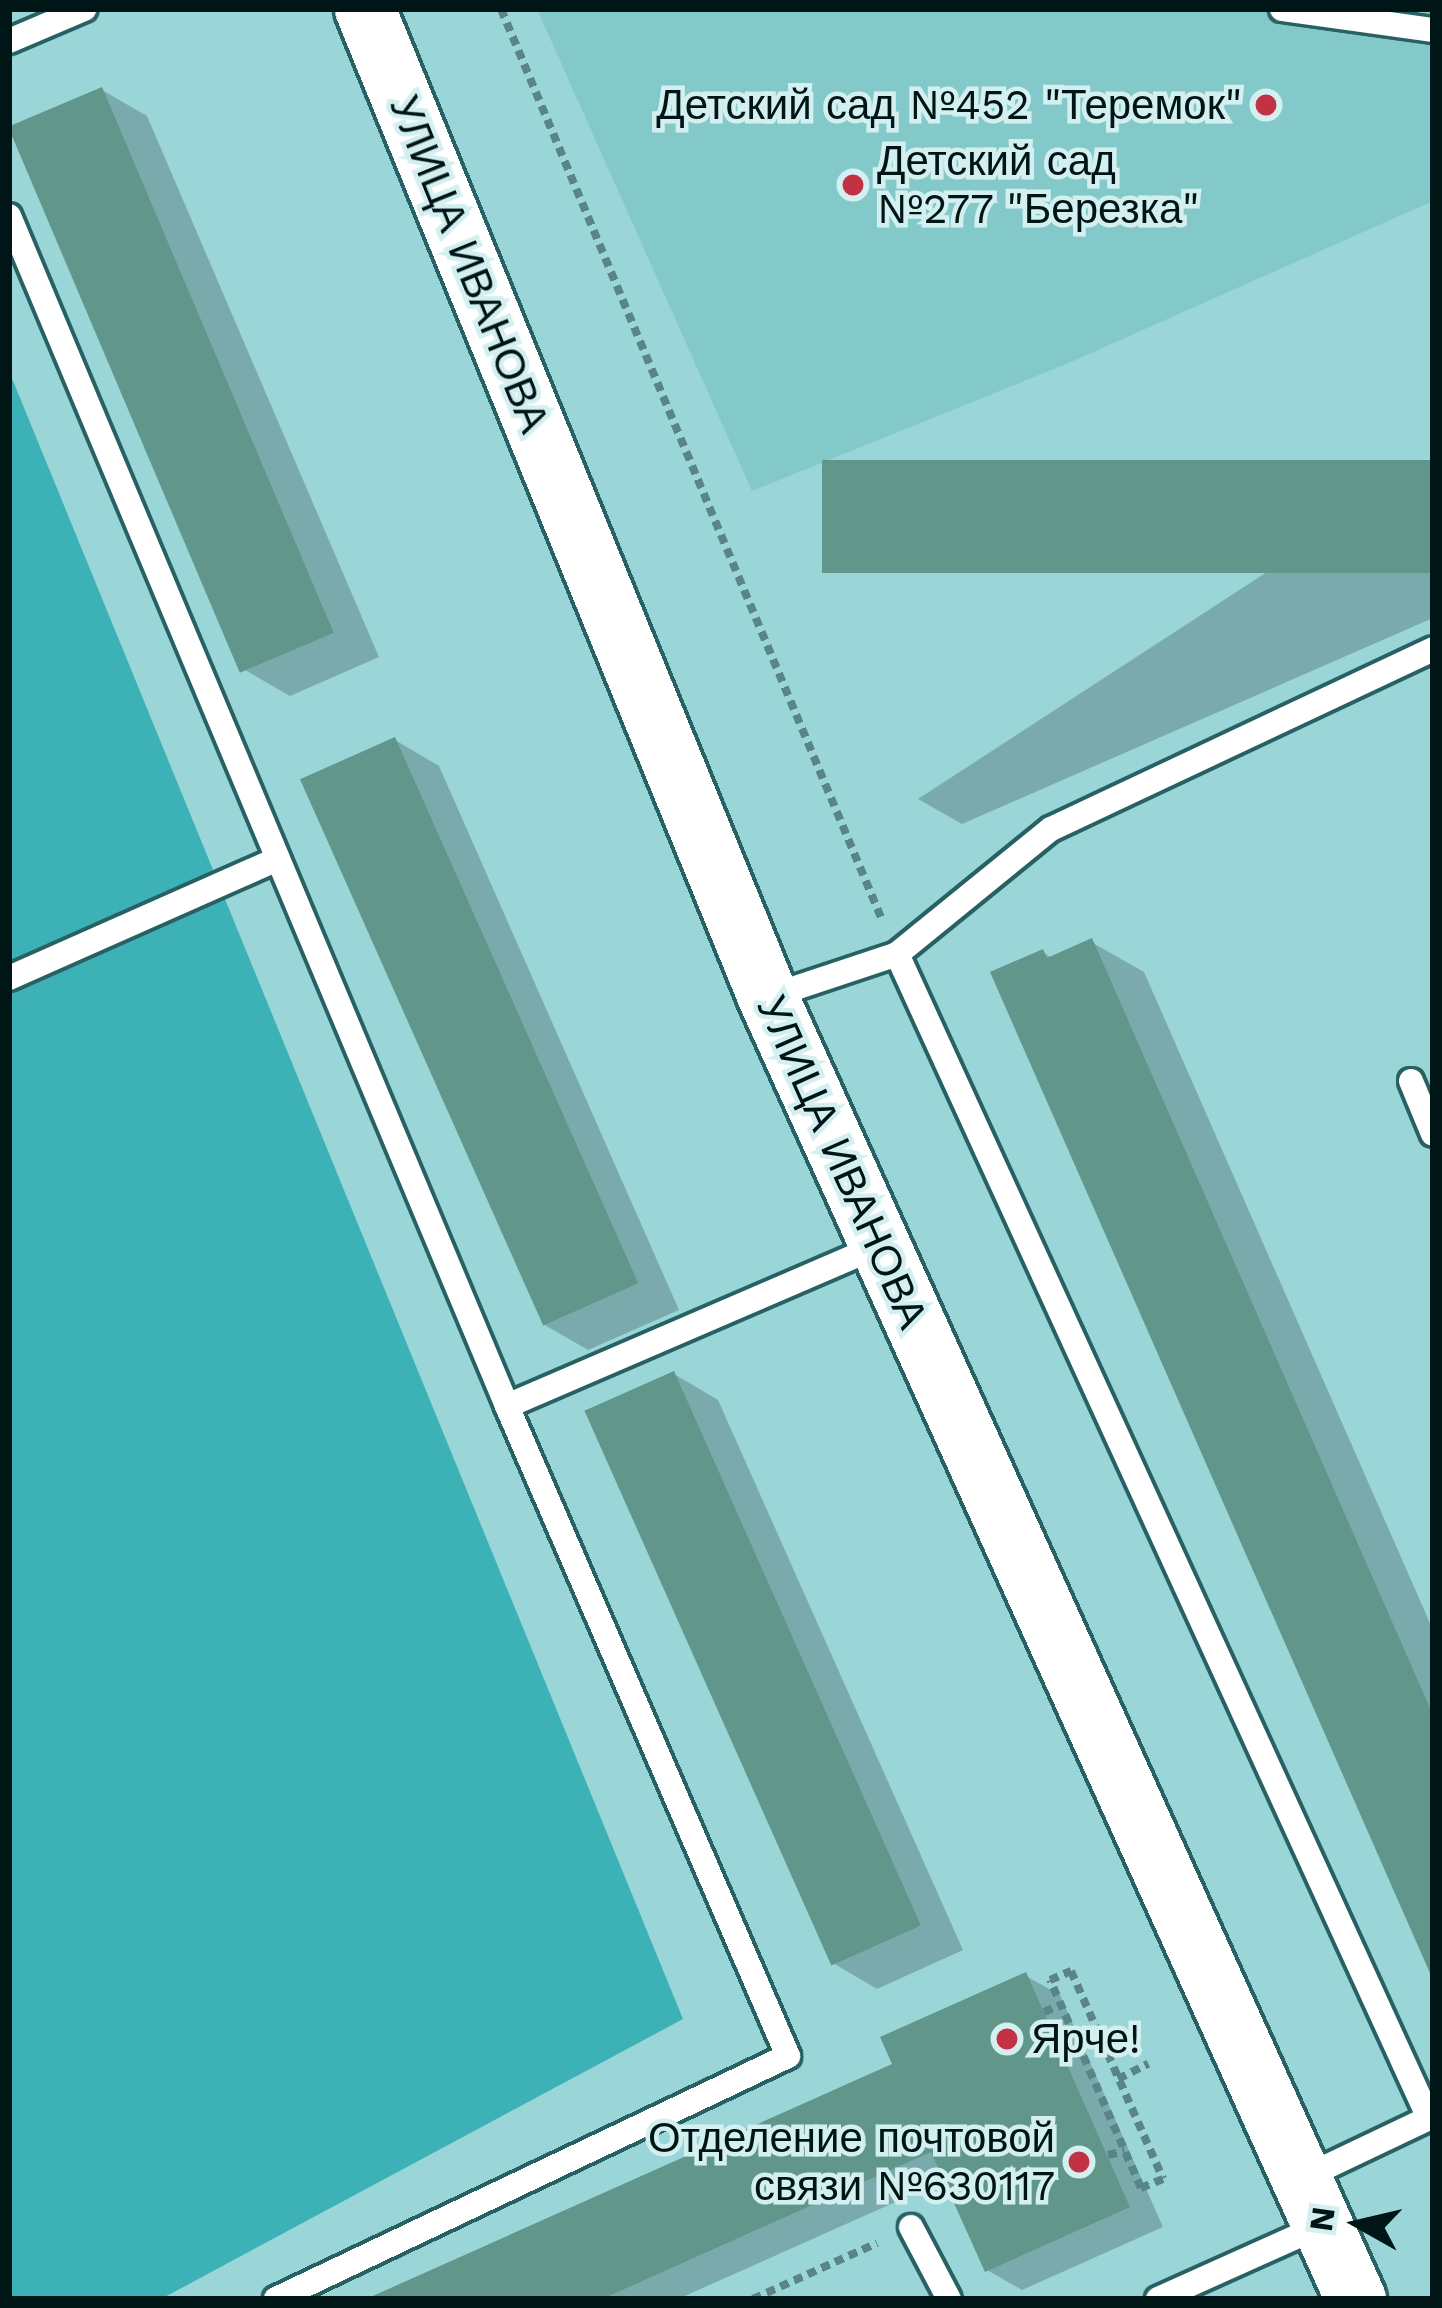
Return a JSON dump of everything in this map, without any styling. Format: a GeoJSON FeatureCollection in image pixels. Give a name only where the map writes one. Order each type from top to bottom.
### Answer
{"type":"FeatureCollection","features":[{"type":"Feature","properties":{"kind":"street","name":"УЛИЦА ИВАНОВА"},"geometry":{"type":"LineString","coordinates":[[365,9],[768,997],[1356,2299]]}},
{"type":"Feature","properties":{"kind":"lane"},"geometry":{"type":"LineString","coordinates":[[9,41],[84,9]]}},
{"type":"Feature","properties":{"kind":"lane"},"geometry":{"type":"LineString","coordinates":[[1282,9],[1433,30]]}},
{"type":"Feature","properties":{"kind":"lane"},"geometry":{"type":"LineString","coordinates":[[9,216],[507,1406],[788,2056],[276,2299]]}},
{"type":"Feature","properties":{"kind":"lane"},"geometry":{"type":"LineString","coordinates":[[768,997],[897,954],[1052,829],[1433,649]]}},
{"type":"Feature","properties":{"kind":"lane"},"geometry":{"type":"LineString","coordinates":[[9,978],[278,859]]}},
{"type":"Feature","properties":{"kind":"lane"},"geometry":{"type":"LineString","coordinates":[[897,954],[1429,2118],[1313,2202],[1158,2299]]}},
{"type":"Feature","properties":{"kind":"lane"},"geometry":{"type":"LineString","coordinates":[[1411,1081],[1433,1134]]}},
{"type":"Feature","properties":{"kind":"lane"},"geometry":{"type":"LineString","coordinates":[[507,1406],[879,1246]]}},
{"type":"Feature","properties":{"kind":"lane"},"geometry":{"type":"LineString","coordinates":[[911,2227],[949,2299]]}},
{"type":"Feature","properties":{"kind":"path"},"geometry":{"type":"LineString","coordinates":[[501,9],[897,954]]}},
{"type":"Feature","properties":{"kind":"path"},"geometry":{"type":"LineString","coordinates":[[1071,1971],[1163,2179],[1141,2188],[1060,2005],[1050,1980],[1071,1971]]}},
{"type":"Feature","properties":{"kind":"path"},"geometry":{"type":"LineString","coordinates":[[1044,2012],[1060,2005]]}},
{"type":"Feature","properties":{"kind":"path"},"geometry":{"type":"LineString","coordinates":[[1118,2079],[1148,2064]]}},
{"type":"Feature","properties":{"kind":"path"},"geometry":{"type":"LineString","coordinates":[[1108,2155],[1125,2151]]}},
{"type":"Feature","properties":{"kind":"path"},"geometry":{"type":"LineString","coordinates":[[753,2299],[911,2227]]}},
{"type":"Feature","properties":{"kind":"shaded area","name":"Детский сад №277 \"Березка\""},"geometry":{"type":"Polygon","coordinates":[[[537,9],[1433,9],[1433,201],[1071,362],[752,491],[537,9]]]}},
{"type":"Feature","properties":{"kind":"shaded area"},"geometry":{"type":"Polygon","coordinates":[[[9,371],[683,2019],[161,2299],[9,2299],[9,371]]]}},
{"type":"Feature","properties":{"kind":"building"},"geometry":{"type":"Polygon","coordinates":[[[102,87],[334,633],[240,673],[9,129],[102,87]]]}},
{"type":"Feature","properties":{"kind":"building"},"geometry":{"type":"Polygon","coordinates":[[[822,460],[1433,460],[1433,573],[822,573],[822,460]]]}},
{"type":"Feature","properties":{"kind":"building"},"geometry":{"type":"Polygon","coordinates":[[[395,737],[638,1283],[543,1326],[300,779],[395,737]]]}},
{"type":"Feature","properties":{"kind":"building"},"geometry":{"type":"Polygon","coordinates":[[[1092,938],[1433,1715],[1433,1980],[990,972],[1043,949],[1047,958],[1092,938]]]}},
{"type":"Feature","properties":{"kind":"building"},"geometry":{"type":"Polygon","coordinates":[[[674,1371],[921,1926],[831,1965],[584,1411],[674,1371]]]}},
{"type":"Feature","properties":{"kind":"building"},"geometry":{"type":"Polygon","coordinates":[[[1026,1972],[1130,2207],[985,2272],[931,2152],[602,2299],[366,2299],[892,2064],[880,2037],[1026,1972]]]}},
{"type":"Feature","properties":{"kind":"place","name":"Детский сад №452 \"Теремок\""},"geometry":{"type":"Point","coordinates":[1266,105]}},
{"type":"Feature","properties":{"kind":"place","name":"Детский сад №277 \"Березка\""},"geometry":{"type":"Point","coordinates":[853,185]}},
{"type":"Feature","properties":{"kind":"place","name":"Ярче!"},"geometry":{"type":"Point","coordinates":[1007,2039]}},
{"type":"Feature","properties":{"kind":"place","name":"Отделение почтовой связи №630117"},"geometry":{"type":"Point","coordinates":[1079,2162]}}]}
